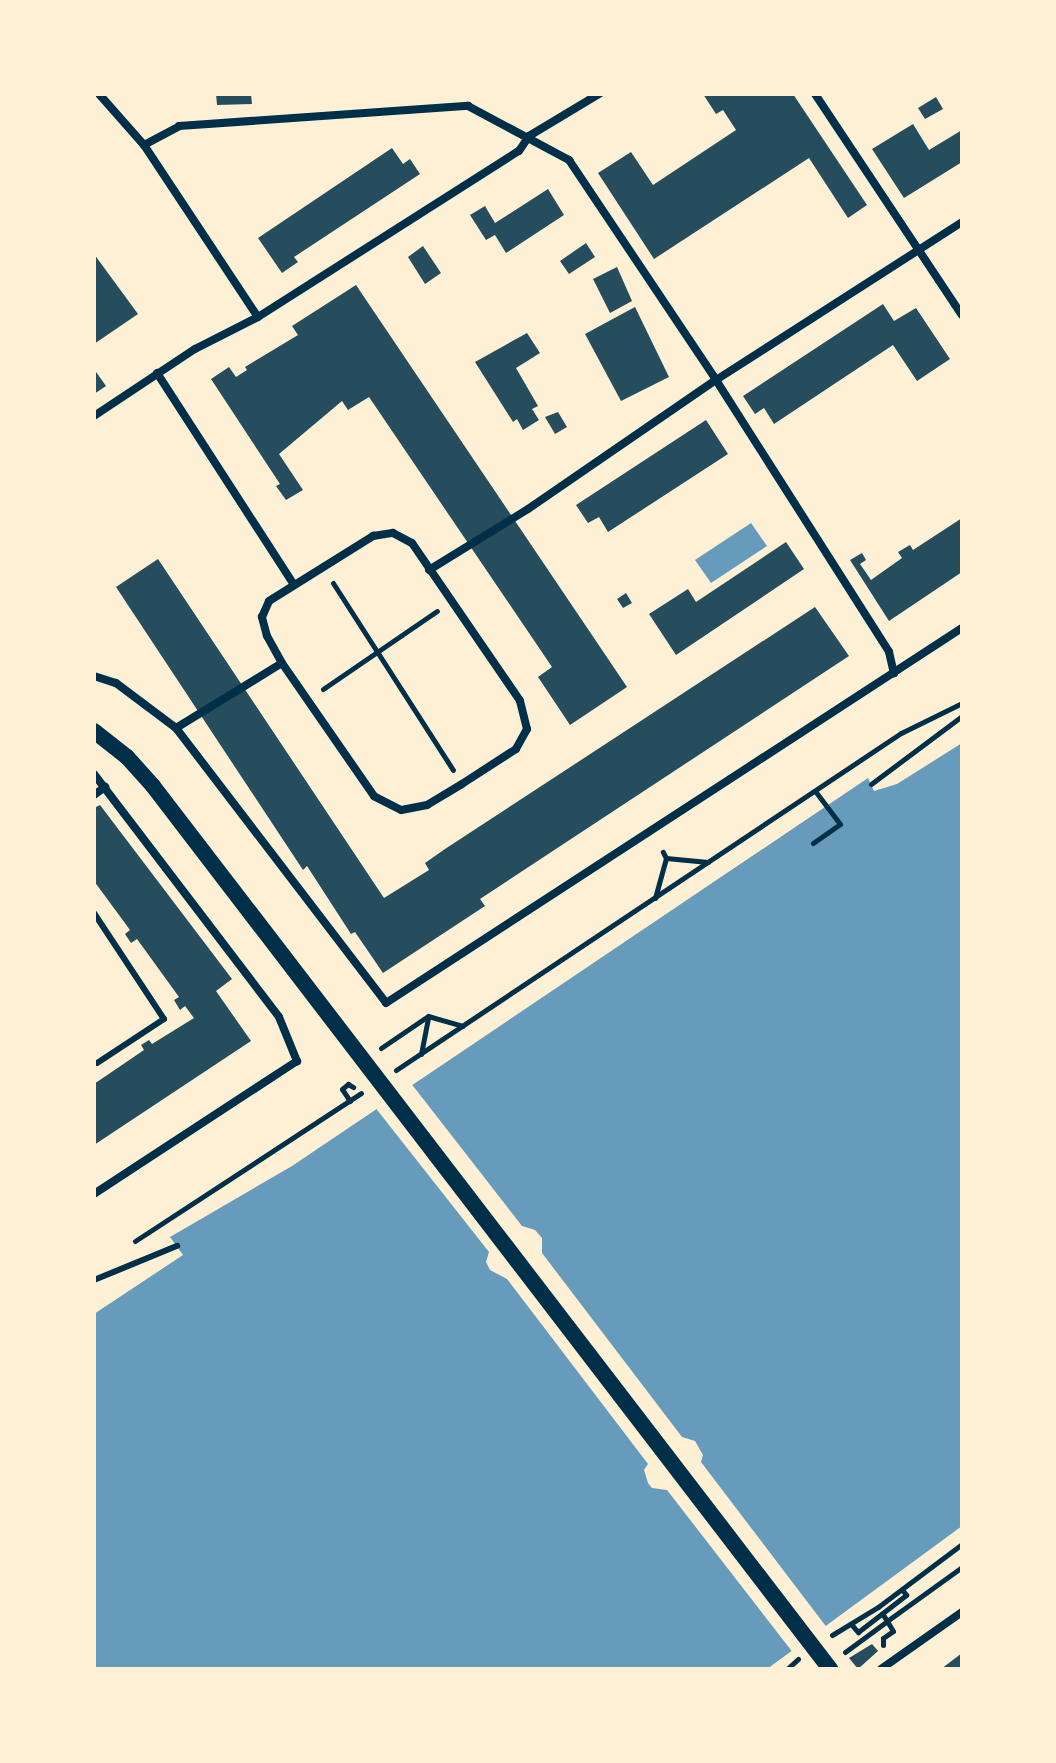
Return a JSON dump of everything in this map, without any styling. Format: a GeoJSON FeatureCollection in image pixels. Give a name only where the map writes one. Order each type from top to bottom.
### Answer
{"type":"FeatureCollection","features":[{"type":"Feature","properties":{"kind":"main road"},"geometry":{"type":"LineString","coordinates":[[94,731],[127,757],[153,786],[829,1667]]}},
{"type":"Feature","properties":{"kind":"street"},"geometry":{"type":"LineString","coordinates":[[99,94],[144,145],[258,317]]}},
{"type":"Feature","properties":{"kind":"street"},"geometry":{"type":"LineString","coordinates":[[94,416],[157,373],[258,317],[519,151],[529,136],[599,94]]}},
{"type":"Feature","properties":{"kind":"street"},"geometry":{"type":"LineString","coordinates":[[815,94],[921,248],[962,315]]}},
{"type":"Feature","properties":{"kind":"street"},"geometry":{"type":"LineString","coordinates":[[144,145],[179,126],[468,106],[569,160],[716,380],[889,652],[894,673]]}},
{"type":"Feature","properties":{"kind":"street"},"geometry":{"type":"LineString","coordinates":[[429,570],[528,509],[716,380],[962,222]]}},
{"type":"Feature","properties":{"kind":"street"},"geometry":{"type":"LineString","coordinates":[[157,373],[294,585]]}},
{"type":"Feature","properties":{"kind":"street"},"geometry":{"type":"LineString","coordinates":[[393,533],[412,543],[520,701],[527,729],[516,749],[427,805],[401,810],[374,796],[282,663],[267,636],[262,617],[269,601],[294,585],[373,536],[393,533]]}},
{"type":"Feature","properties":{"kind":"street"},"geometry":{"type":"LineString","coordinates":[[94,676],[116,683],[176,728],[386,1003],[962,628]]}},
{"type":"Feature","properties":{"kind":"street"},"geometry":{"type":"LineString","coordinates":[[176,728],[282,663]]}},
{"type":"Feature","properties":{"kind":"street"},"geometry":{"type":"LineString","coordinates":[[94,774],[279,1017],[297,1061],[94,1194]]}},
{"type":"Feature","properties":{"kind":"street"},"geometry":{"type":"LineString","coordinates":[[94,795],[105,787]]}},
{"type":"Feature","properties":{"kind":"street"},"geometry":{"type":"LineString","coordinates":[[887,1667],[962,1612]]}},
{"type":"Feature","properties":{"kind":"lane"},"geometry":{"type":"LineString","coordinates":[[94,913],[164,1019],[95,1063]]}},
{"type":"Feature","properties":{"kind":"lane"},"geometry":{"type":"LineString","coordinates":[[94,1280],[177,1246]]}},
{"type":"Feature","properties":{"kind":"path"},"geometry":{"type":"LineString","coordinates":[[323,567],[462,784]]}},
{"type":"Feature","properties":{"kind":"path"},"geometry":{"type":"LineString","coordinates":[[308,700],[451,601]]}},
{"type":"Feature","properties":{"kind":"path"},"geometry":{"type":"LineString","coordinates":[[871,784],[961,708]]}},
{"type":"Feature","properties":{"kind":"path"},"geometry":{"type":"LineString","coordinates":[[386,1077],[901,733],[961,708]]}},
{"type":"Feature","properties":{"kind":"path"},"geometry":{"type":"LineString","coordinates":[[813,843],[840,824],[815,791]]}},
{"type":"Feature","properties":{"kind":"path"},"geometry":{"type":"LineString","coordinates":[[654,899],[664,855],[708,862]]}},
{"type":"Feature","properties":{"kind":"path"},"geometry":{"type":"LineString","coordinates":[[365,1059],[428,1016],[464,1026]]}},
{"type":"Feature","properties":{"kind":"path"},"geometry":{"type":"LineString","coordinates":[[421,1054],[428,1016]]}},
{"type":"Feature","properties":{"kind":"path"},"geometry":{"type":"LineString","coordinates":[[132,1243],[374,1085]]}},
{"type":"Feature","properties":{"kind":"path"},"geometry":{"type":"LineString","coordinates":[[832,1635],[902,1589],[962,1544]]}},
{"type":"Feature","properties":{"kind":"path"},"geometry":{"type":"LineString","coordinates":[[829,1667],[962,1567]]}},
{"type":"Feature","properties":{"kind":"path"},"geometry":{"type":"LineString","coordinates":[[851,1624],[858,1632],[906,1595],[902,1589]]}},
{"type":"Feature","properties":{"kind":"path"},"geometry":{"type":"LineString","coordinates":[[882,1613],[893,1631],[883,1638],[882,1651]]}},
{"type":"Feature","properties":{"kind":"path"},"geometry":{"type":"LineString","coordinates":[[787,1669],[797,1659]]}},
{"type":"Feature","properties":{"kind":"water"},"geometry":{"type":"Polygon","coordinates":[[[751,523],[767,546],[711,583],[695,560],[751,523]]]}},
{"type":"Feature","properties":{"kind":"water"},"geometry":{"type":"Polygon","coordinates":[[[962,743],[962,1526],[767,1669],[94,1669],[94,1314],[183,1255],[170,1237],[292,1166],[868,778],[874,791],[897,784],[962,743]]]}},
{"type":"Feature","properties":{"kind":"pier"},"geometry":{"type":"Polygon","coordinates":[[[410,1082],[522,1226],[535,1230],[542,1238],[542,1253],[682,1437],[695,1441],[703,1455],[701,1462],[828,1629],[794,1654],[667,1490],[652,1488],[648,1483],[644,1470],[648,1464],[507,1279],[490,1270],[486,1262],[489,1252],[374,1106],[410,1082]]]}},
{"type":"Feature","properties":{"kind":"building"},"geometry":{"type":"Polygon","coordinates":[[[216,94],[251,94],[252,104],[217,105],[216,94]]]}},
{"type":"Feature","properties":{"kind":"building"},"geometry":{"type":"Polygon","coordinates":[[[703,94],[793,94],[867,205],[848,218],[809,158],[654,259],[598,173],[631,152],[653,185],[736,130],[723,110],[716,114],[703,94]]]}},
{"type":"Feature","properties":{"kind":"building"},"geometry":{"type":"Polygon","coordinates":[[[936,97],[943,109],[925,119],[918,108],[936,97]]]}},
{"type":"Feature","properties":{"kind":"building"},"geometry":{"type":"Polygon","coordinates":[[[913,124],[929,150],[962,130],[962,162],[904,198],[872,149],[913,124]]]}},
{"type":"Feature","properties":{"kind":"building"},"geometry":{"type":"Polygon","coordinates":[[[392,148],[403,164],[410,159],[420,174],[294,257],[298,262],[282,273],[258,238],[392,148]]]}},
{"type":"Feature","properties":{"kind":"building"},"geometry":{"type":"Polygon","coordinates":[[[548,189],[564,215],[506,253],[495,235],[486,240],[470,215],[485,206],[495,223],[548,189]]]}},
{"type":"Feature","properties":{"kind":"building"},"geometry":{"type":"Polygon","coordinates":[[[586,243],[595,257],[569,274],[560,261],[586,243]]]}},
{"type":"Feature","properties":{"kind":"building"},"geometry":{"type":"Polygon","coordinates":[[[423,246],[441,273],[425,284],[408,257],[423,246]]]}},
{"type":"Feature","properties":{"kind":"building"},"geometry":{"type":"Polygon","coordinates":[[[94,254],[138,314],[94,344],[94,254]]]}},
{"type":"Feature","properties":{"kind":"building"},"geometry":{"type":"Polygon","coordinates":[[[617,267],[632,301],[610,313],[593,279],[617,267]]]}},
{"type":"Feature","properties":{"kind":"building"},"geometry":{"type":"Polygon","coordinates":[[[356,285],[627,687],[570,725],[538,677],[552,667],[369,397],[348,410],[342,401],[279,454],[303,490],[286,500],[276,486],[280,484],[211,379],[229,367],[236,377],[247,370],[245,367],[298,335],[292,326],[356,285]]]}},
{"type":"Feature","properties":{"kind":"building"},"geometry":{"type":"Polygon","coordinates":[[[883,304],[894,321],[916,308],[950,359],[917,381],[893,345],[774,424],[764,408],[755,414],[743,396],[883,304]]]}},
{"type":"Feature","properties":{"kind":"building"},"geometry":{"type":"Polygon","coordinates":[[[635,307],[669,377],[621,401],[585,334],[635,307]]]}},
{"type":"Feature","properties":{"kind":"building"},"geometry":{"type":"Polygon","coordinates":[[[527,333],[540,353],[516,368],[538,406],[532,409],[539,420],[523,430],[517,419],[513,422],[475,362],[527,333]]]}},
{"type":"Feature","properties":{"kind":"building"},"geometry":{"type":"Polygon","coordinates":[[[94,369],[106,386],[94,394],[94,369]]]}},
{"type":"Feature","properties":{"kind":"building"},"geometry":{"type":"Polygon","coordinates":[[[558,412],[567,427],[555,434],[545,417],[558,412]]]}},
{"type":"Feature","properties":{"kind":"building"},"geometry":{"type":"Polygon","coordinates":[[[706,420],[728,454],[608,532],[599,517],[588,523],[576,505],[706,420]]]}},
{"type":"Feature","properties":{"kind":"building"},"geometry":{"type":"Polygon","coordinates":[[[962,518],[962,572],[889,621],[850,560],[862,553],[866,560],[860,564],[871,580],[902,558],[898,552],[910,545],[913,550],[962,518]]]}},
{"type":"Feature","properties":{"kind":"building"},"geometry":{"type":"Polygon","coordinates":[[[786,542],[804,569],[676,655],[649,614],[688,589],[696,602],[786,542]]]}},
{"type":"Feature","properties":{"kind":"building"},"geometry":{"type":"Polygon","coordinates":[[[158,559],[384,898],[429,870],[425,863],[445,849],[815,607],[849,656],[480,899],[485,906],[383,973],[355,932],[351,934],[307,866],[303,870],[116,587],[158,559]]]}},
{"type":"Feature","properties":{"kind":"building"},"geometry":{"type":"Polygon","coordinates":[[[626,593],[632,603],[623,608],[617,599],[626,593]]]}},
{"type":"Feature","properties":{"kind":"building"},"geometry":{"type":"Polygon","coordinates":[[[100,805],[232,979],[216,991],[251,1041],[94,1145],[94,1084],[144,1050],[141,1045],[149,1040],[152,1044],[194,1018],[185,1006],[180,1010],[174,1000],[179,997],[137,939],[131,943],[125,934],[130,930],[94,881],[94,808],[100,805]]]}},
{"type":"Feature","properties":{"kind":"building"},"geometry":{"type":"Polygon","coordinates":[[[872,1644],[878,1651],[858,1669],[849,1658],[872,1644]]]}},
{"type":"Feature","properties":{"kind":"building"},"geometry":{"type":"Polygon","coordinates":[[[962,1653],[962,1669],[941,1669],[962,1653]]]}}]}
